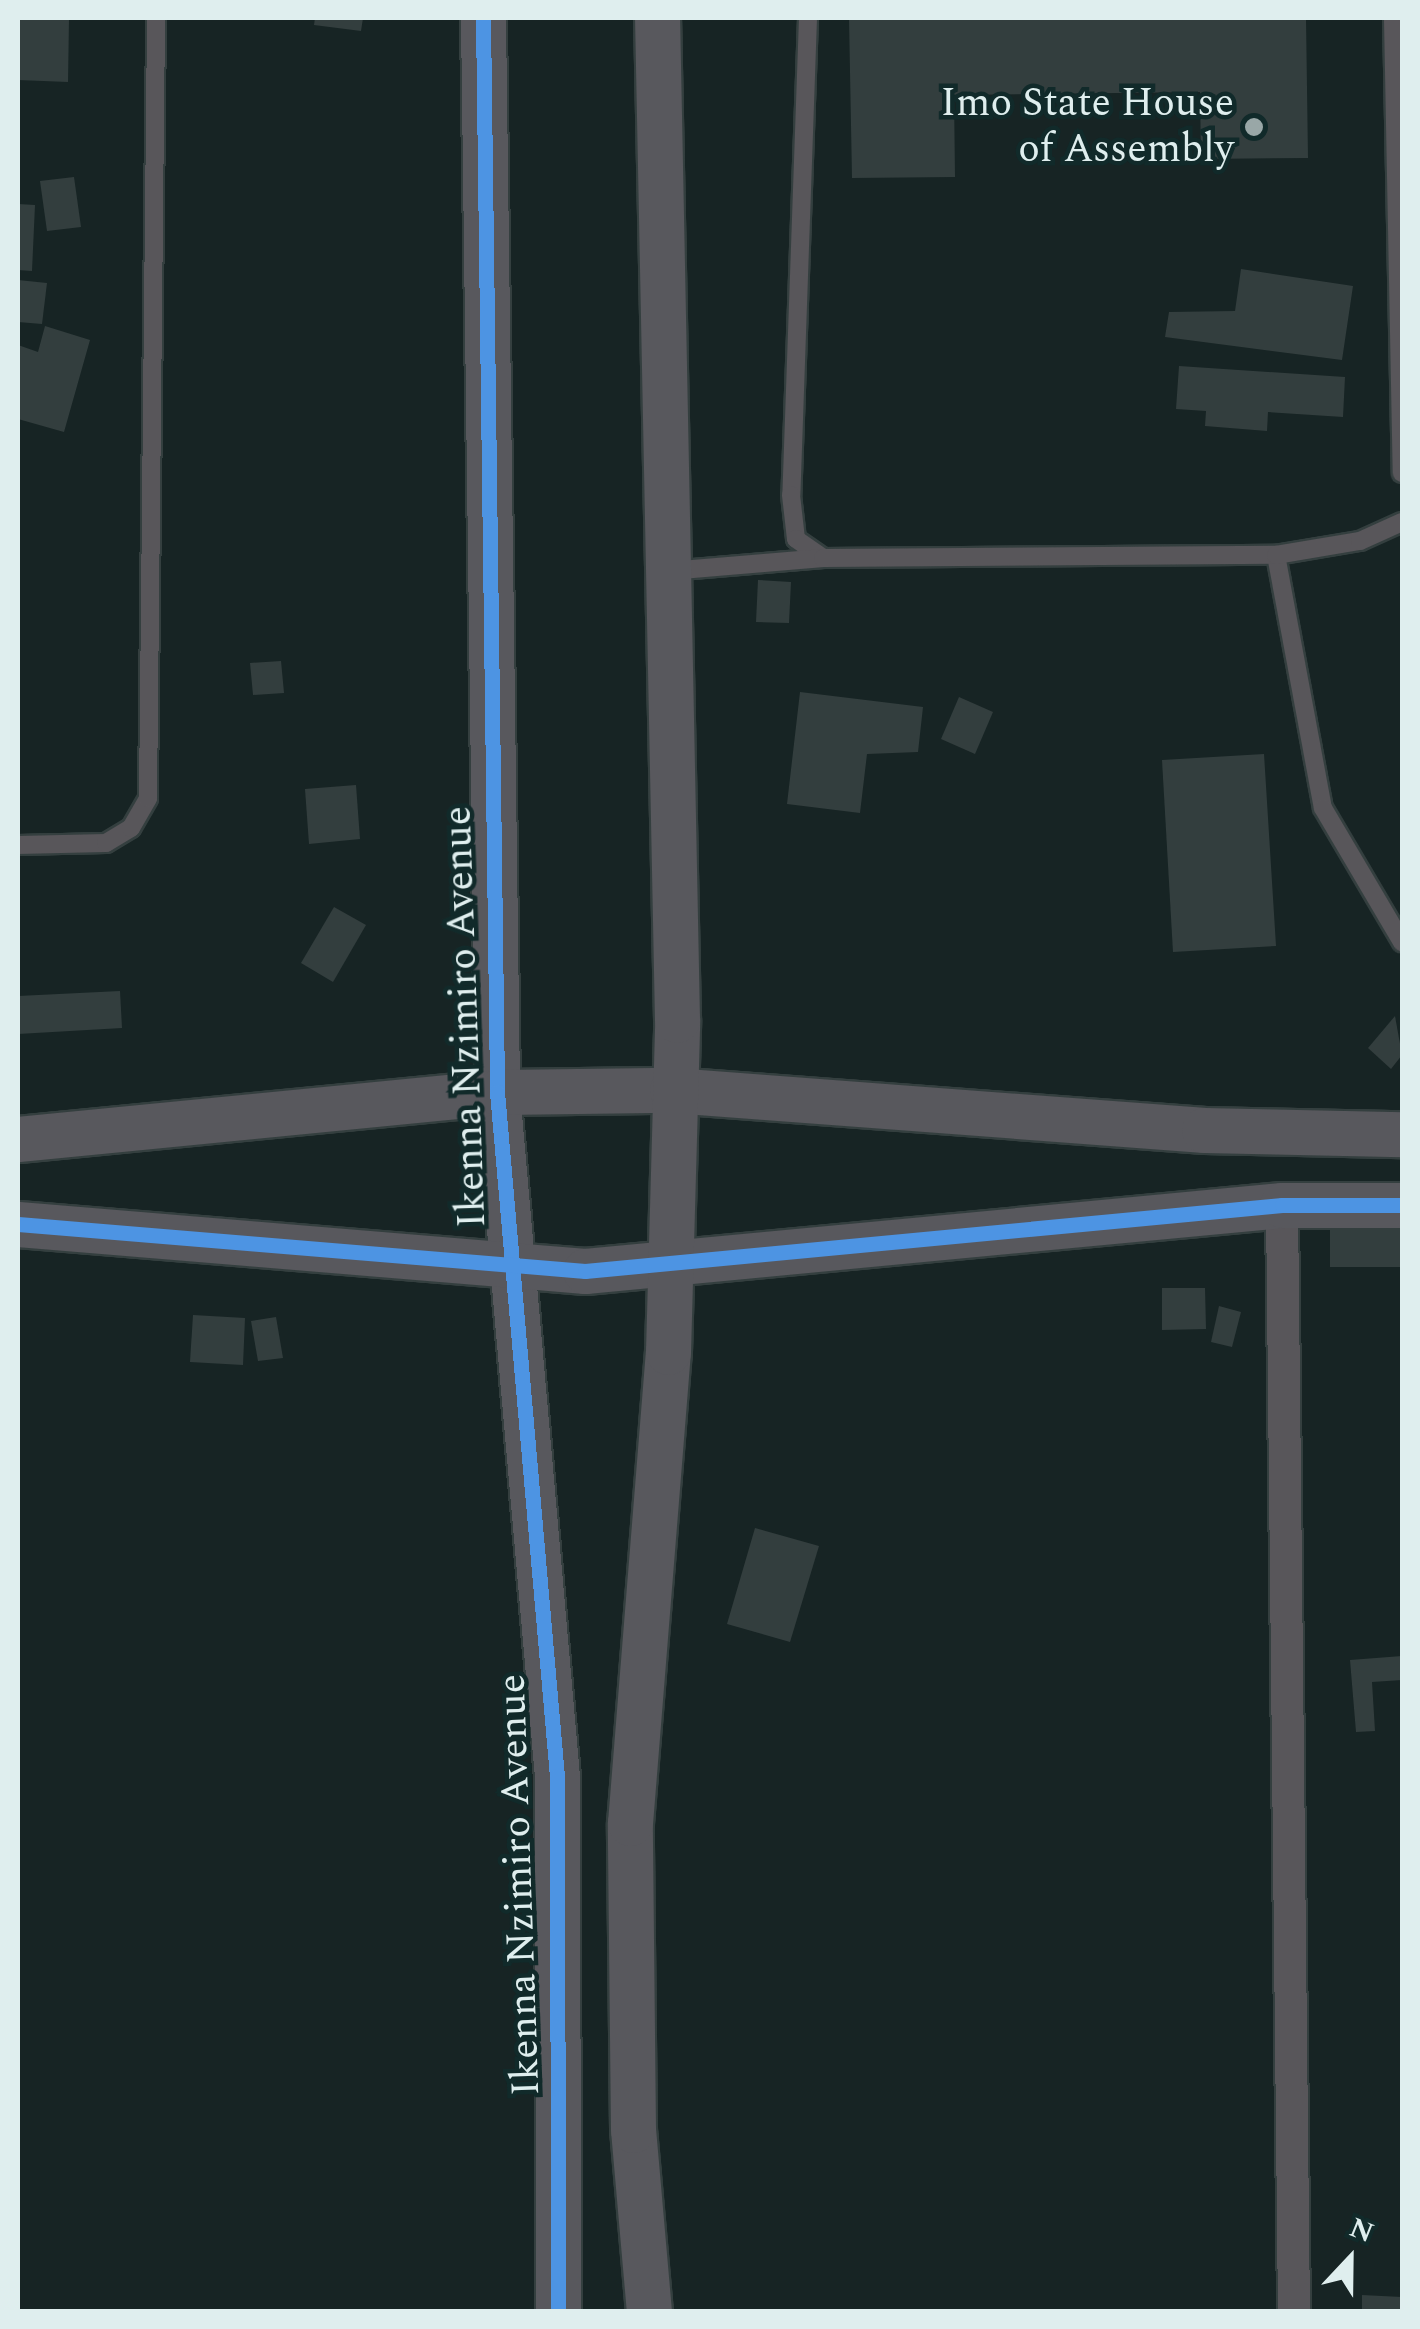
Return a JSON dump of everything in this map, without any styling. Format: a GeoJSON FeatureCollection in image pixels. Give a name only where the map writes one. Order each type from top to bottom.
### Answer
{"type":"FeatureCollection","features":[{"type":"Feature","properties":{"kind":"street","name":"Ikenna Nzimiro Avenue"},"geometry":{"type":"LineString","coordinates":[[483,18],[497,1092],[506,1269],[558,1776],[558,2312]]}},
{"type":"Feature","properties":{"kind":"street"},"geometry":{"type":"LineString","coordinates":[[649,2312],[633,2130],[630,1823],[672,1267],[657,18]]}},
{"type":"Feature","properties":{"kind":"street"},"geometry":{"type":"LineString","coordinates":[[18,1140],[497,1092],[672,1090],[1204,1130],[1402,1134]]}},
{"type":"Feature","properties":{"kind":"street"},"geometry":{"type":"LineString","coordinates":[[1282,1205],[1294,2312]]}},
{"type":"Feature","properties":{"kind":"street"},"geometry":{"type":"LineString","coordinates":[[18,1224],[277,1240],[506,1269],[672,1267],[1282,1205],[1402,1205]]}},
{"type":"Feature","properties":{"kind":"lane"},"geometry":{"type":"LineString","coordinates":[[18,845],[106,843],[131,828],[148,798],[156,18]]}},
{"type":"Feature","properties":{"kind":"lane"},"geometry":{"type":"LineString","coordinates":[[808,18],[791,495],[796,539],[824,558]]}},
{"type":"Feature","properties":{"kind":"lane"},"geometry":{"type":"LineString","coordinates":[[1393,18],[1402,473]]}},
{"type":"Feature","properties":{"kind":"lane"},"geometry":{"type":"LineString","coordinates":[[666,571],[824,558],[1276,555],[1360,542],[1402,522]]}},
{"type":"Feature","properties":{"kind":"lane"},"geometry":{"type":"LineString","coordinates":[[1276,555],[1323,808],[1402,942]]}},
{"type":"Feature","properties":{"kind":"building"},"geometry":{"type":"Polygon","coordinates":[[[18,18],[69,18],[68,82],[18,80],[18,18]]]}},
{"type":"Feature","properties":{"kind":"building"},"geometry":{"type":"Polygon","coordinates":[[[315,18],[363,18],[361,31],[314,25],[315,18]]]}},
{"type":"Feature","properties":{"kind":"building","name":"Imo State House of Assembly"},"geometry":{"type":"Polygon","coordinates":[[[849,18],[1306,18],[1308,158],[1201,159],[1200,92],[954,95],[955,177],[852,178],[849,18]]]}},
{"type":"Feature","properties":{"kind":"building"},"geometry":{"type":"Polygon","coordinates":[[[74,177],[81,227],[47,231],[40,181],[74,177]]]}},
{"type":"Feature","properties":{"kind":"building"},"geometry":{"type":"Polygon","coordinates":[[[18,204],[35,205],[32,271],[18,270],[18,204]]]}},
{"type":"Feature","properties":{"kind":"building"},"geometry":{"type":"Polygon","coordinates":[[[1241,269],[1353,286],[1342,360],[1165,337],[1169,312],[1235,311],[1241,269]]]}},
{"type":"Feature","properties":{"kind":"building"},"geometry":{"type":"Polygon","coordinates":[[[18,280],[47,283],[42,324],[18,322],[18,280]]]}},
{"type":"Feature","properties":{"kind":"building"},"geometry":{"type":"Polygon","coordinates":[[[45,326],[90,340],[64,432],[18,419],[18,345],[38,352],[45,326]]]}},
{"type":"Feature","properties":{"kind":"building"},"geometry":{"type":"Polygon","coordinates":[[[1179,366],[1345,377],[1343,417],[1268,412],[1267,431],[1205,426],[1206,411],[1176,409],[1179,366]]]}},
{"type":"Feature","properties":{"kind":"building"},"geometry":{"type":"Polygon","coordinates":[[[758,580],[791,582],[789,623],[756,622],[758,580]]]}},
{"type":"Feature","properties":{"kind":"building"},"geometry":{"type":"Polygon","coordinates":[[[281,661],[284,693],[253,695],[250,663],[281,661]]]}},
{"type":"Feature","properties":{"kind":"building"},"geometry":{"type":"Polygon","coordinates":[[[800,692],[923,707],[918,752],[867,754],[860,813],[787,804],[800,692]]]}},
{"type":"Feature","properties":{"kind":"building"},"geometry":{"type":"Polygon","coordinates":[[[959,697],[993,712],[975,754],[941,739],[959,697]]]}},
{"type":"Feature","properties":{"kind":"building"},"geometry":{"type":"Polygon","coordinates":[[[1264,754],[1276,946],[1173,952],[1162,760],[1264,754]]]}},
{"type":"Feature","properties":{"kind":"building"},"geometry":{"type":"Polygon","coordinates":[[[356,785],[360,839],[309,844],[305,789],[356,785]]]}},
{"type":"Feature","properties":{"kind":"building"},"geometry":{"type":"Polygon","coordinates":[[[334,907],[366,925],[333,982],[301,963],[334,907]]]}},
{"type":"Feature","properties":{"kind":"building"},"geometry":{"type":"Polygon","coordinates":[[[120,991],[122,1028],[18,1034],[18,996],[120,991]]]}},
{"type":"Feature","properties":{"kind":"building"},"geometry":{"type":"Polygon","coordinates":[[[1395,1016],[1402,1055],[1391,1069],[1368,1048],[1395,1016]]]}},
{"type":"Feature","properties":{"kind":"building"},"geometry":{"type":"Polygon","coordinates":[[[1330,1226],[1402,1226],[1402,1267],[1330,1267],[1330,1226]]]}},
{"type":"Feature","properties":{"kind":"building"},"geometry":{"type":"Polygon","coordinates":[[[1162,1288],[1205,1288],[1206,1329],[1162,1330],[1162,1288]]]}},
{"type":"Feature","properties":{"kind":"building"},"geometry":{"type":"Polygon","coordinates":[[[1219,1306],[1241,1312],[1232,1347],[1211,1342],[1219,1306]]]}},
{"type":"Feature","properties":{"kind":"building"},"geometry":{"type":"Polygon","coordinates":[[[193,1315],[245,1318],[243,1365],[190,1362],[193,1315]]]}},
{"type":"Feature","properties":{"kind":"building"},"geometry":{"type":"Polygon","coordinates":[[[276,1317],[283,1358],[258,1361],[251,1321],[276,1317]]]}},
{"type":"Feature","properties":{"kind":"building"},"geometry":{"type":"Polygon","coordinates":[[[755,1528],[819,1546],[790,1642],[727,1624],[755,1528]]]}},
{"type":"Feature","properties":{"kind":"building"},"geometry":{"type":"Polygon","coordinates":[[[1402,1656],[1402,1680],[1372,1682],[1375,1731],[1356,1732],[1350,1660],[1402,1656]]]}},
{"type":"Feature","properties":{"kind":"building"},"geometry":{"type":"Polygon","coordinates":[[[1362,2295],[1402,2297],[1402,2312],[1362,2312],[1362,2295]]]}},
{"type":"Feature","properties":{"kind":"cycle path"},"geometry":{"type":"LineString","coordinates":[[483,18],[497,1092],[557,1776],[558,2312]]}},
{"type":"Feature","properties":{"kind":"cycle path"},"geometry":{"type":"LineString","coordinates":[[18,1224],[585,1271],[1282,1205],[1402,1205]]}},
{"type":"Feature","properties":{"kind":"place","name":"Imo State House of Assembly"},"geometry":{"type":"Point","coordinates":[1254,127]}}]}
